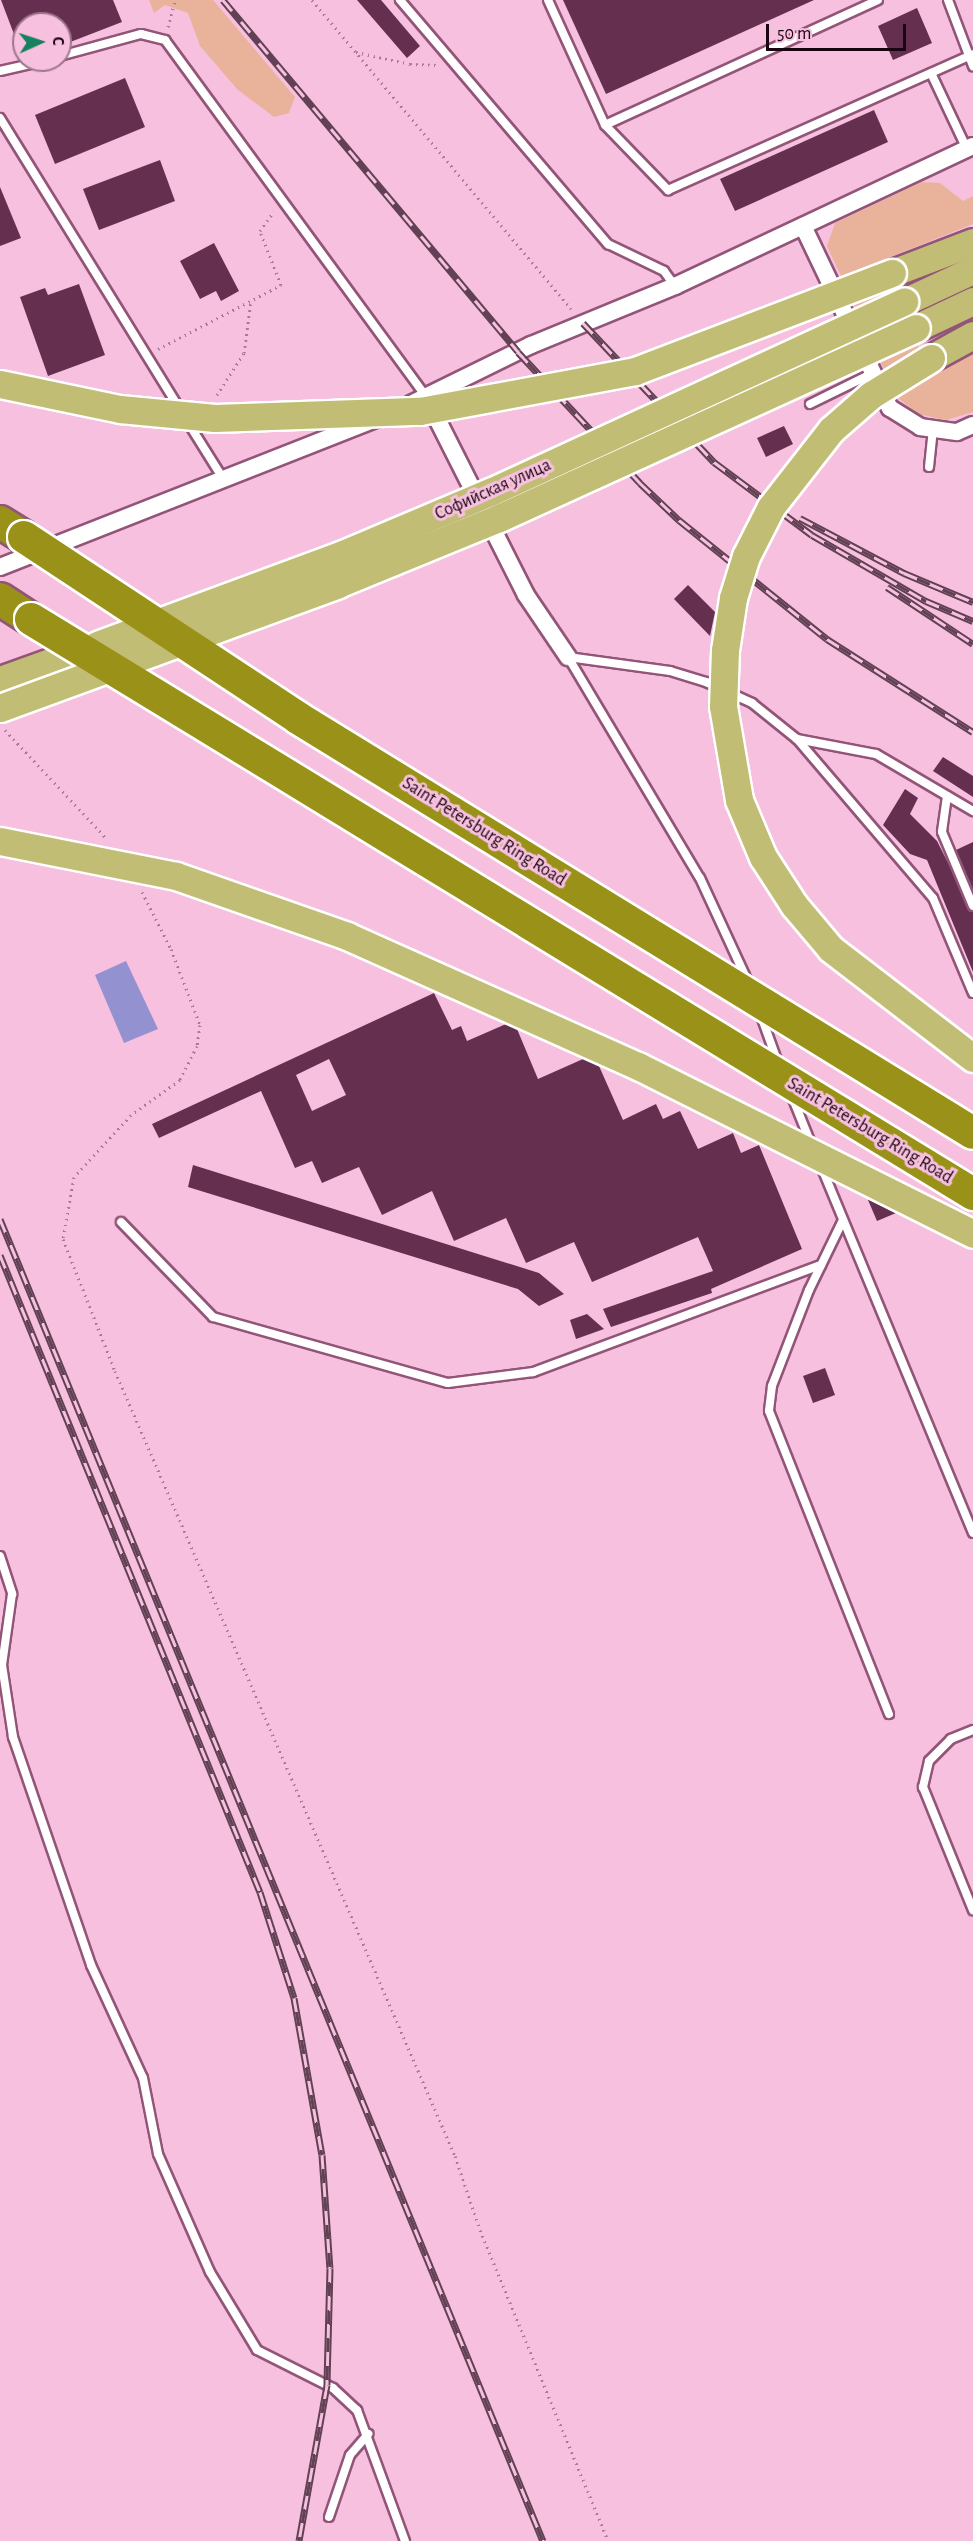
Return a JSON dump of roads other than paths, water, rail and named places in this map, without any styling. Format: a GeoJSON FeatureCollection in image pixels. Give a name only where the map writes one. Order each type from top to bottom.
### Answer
{"type":"FeatureCollection","features":[{"type":"Feature","properties":{"kind":"highway","name":"Saint Petersburg Ring Road"},"geometry":{"type":"LineString","coordinates":[[0,522],[298,718],[973,1133]]}},
{"type":"Feature","properties":{"kind":"highway","name":"Saint Petersburg Ring Road"},"geometry":{"type":"LineString","coordinates":[[0,599],[973,1194]]}},
{"type":"Feature","properties":{"kind":"main road"},"geometry":{"type":"LineString","coordinates":[[0,384],[120,409],[215,418],[311,418],[420,411],[635,371],[973,243]]}},
{"type":"Feature","properties":{"kind":"main road","name":"Софийская улица"},"geometry":{"type":"LineString","coordinates":[[0,680],[343,554],[973,270]]}},
{"type":"Feature","properties":{"kind":"main road","name":"Софийская улица"},"geometry":{"type":"LineString","coordinates":[[0,708],[338,584],[488,522],[973,301]]}},
{"type":"Feature","properties":{"kind":"main road"},"geometry":{"type":"LineString","coordinates":[[973,335],[871,395],[831,430],[771,507],[746,556],[733,598],[724,650],[723,706],[739,800],[763,856],[794,905],[831,949],[973,1058]]}},
{"type":"Feature","properties":{"kind":"main road"},"geometry":{"type":"LineString","coordinates":[[0,609],[31,619]]}},
{"type":"Feature","properties":{"kind":"main road"},"geometry":{"type":"LineString","coordinates":[[0,841],[176,876],[347,936],[638,1066],[973,1234]]}},
{"type":"Feature","properties":{"kind":"street"},"geometry":{"type":"LineString","coordinates":[[0,567],[426,398],[583,323],[675,286],[970,148]]}},
{"type":"Feature","properties":{"kind":"street"},"geometry":{"type":"LineString","coordinates":[[803,226],[890,408],[907,423],[933,430],[957,432],[973,425]]}},
{"type":"Feature","properties":{"kind":"street"},"geometry":{"type":"LineString","coordinates":[[426,398],[526,595],[568,657]]}},
{"type":"Feature","properties":{"kind":"lane"},"geometry":{"type":"LineString","coordinates":[[400,0],[608,244],[664,271],[675,286]]}},
{"type":"Feature","properties":{"kind":"lane"},"geometry":{"type":"LineString","coordinates":[[548,0],[605,125],[668,190],[971,55]]}},
{"type":"Feature","properties":{"kind":"lane"},"geometry":{"type":"LineString","coordinates":[[605,125],[878,0]]}},
{"type":"Feature","properties":{"kind":"lane"},"geometry":{"type":"LineString","coordinates":[[948,0],[971,55],[973,66]]}},
{"type":"Feature","properties":{"kind":"lane"},"geometry":{"type":"LineString","coordinates":[[72,53],[141,34],[165,40],[426,398]]}},
{"type":"Feature","properties":{"kind":"lane"},"geometry":{"type":"LineString","coordinates":[[931,73],[970,148]]}},
{"type":"Feature","properties":{"kind":"lane"},"geometry":{"type":"LineString","coordinates":[[0,118],[145,356],[222,477]]}},
{"type":"Feature","properties":{"kind":"lane"},"geometry":{"type":"LineString","coordinates":[[810,404],[873,373]]}},
{"type":"Feature","properties":{"kind":"lane"},"geometry":{"type":"LineString","coordinates":[[929,467],[933,430]]}},
{"type":"Feature","properties":{"kind":"lane"},"geometry":{"type":"LineString","coordinates":[[568,657],[670,671],[706,682],[752,703],[797,739],[933,898],[973,993]]}},
{"type":"Feature","properties":{"kind":"lane"},"geometry":{"type":"LineString","coordinates":[[568,657],[700,878],[734,945],[843,1220],[973,1533]]}},
{"type":"Feature","properties":{"kind":"lane"},"geometry":{"type":"LineString","coordinates":[[797,739],[876,754],[973,811]]}},
{"type":"Feature","properties":{"kind":"lane"},"geometry":{"type":"LineString","coordinates":[[947,796],[942,832],[973,906]]}},
{"type":"Feature","properties":{"kind":"lane"},"geometry":{"type":"LineString","coordinates":[[843,1220],[821,1265],[772,1386],[768,1411],[890,1714]]}},
{"type":"Feature","properties":{"kind":"lane"},"geometry":{"type":"LineString","coordinates":[[121,1222],[213,1317],[448,1383],[532,1372],[821,1265]]}},
{"type":"Feature","properties":{"kind":"lane"},"geometry":{"type":"LineString","coordinates":[[0,1556],[12,1594],[2,1665],[13,1737],[91,1965],[143,2078],[158,2154],[210,2272],[257,2350],[342,2394],[357,2410],[368,2434],[405,2541]]}},
{"type":"Feature","properties":{"kind":"lane"},"geometry":{"type":"LineString","coordinates":[[973,1730],[951,1739],[929,1761],[923,1787],[973,1910]]}},
{"type":"Feature","properties":{"kind":"lane"},"geometry":{"type":"LineString","coordinates":[[329,2517],[350,2455],[368,2434]]}},
{"type":"Feature","properties":{"kind":"water"},"geometry":{"type":"Polygon","coordinates":[[[126,961],[158,1029],[124,1043],[95,975],[126,961]]]}},
{"type":"Feature","properties":{"kind":"railway"},"geometry":{"type":"LineString","coordinates":[[223,0],[518,352],[640,483],[679,520],[827,639],[973,732]]}},
{"type":"Feature","properties":{"kind":"railway"},"geometry":{"type":"LineString","coordinates":[[583,323],[714,462],[812,535],[926,601],[973,621]]}},
{"type":"Feature","properties":{"kind":"railway"},"geometry":{"type":"LineString","coordinates":[[800,518],[904,573],[973,602]]}},
{"type":"Feature","properties":{"kind":"railway"},"geometry":{"type":"LineString","coordinates":[[887,587],[973,644]]}},
{"type":"Feature","properties":{"kind":"railway"},"geometry":{"type":"LineString","coordinates":[[0,1219],[543,2541]]}},
{"type":"Feature","properties":{"kind":"railway"},"geometry":{"type":"LineString","coordinates":[[0,1255],[260,1892],[294,1998],[322,2155],[330,2268],[327,2385],[299,2541]]}}]}
